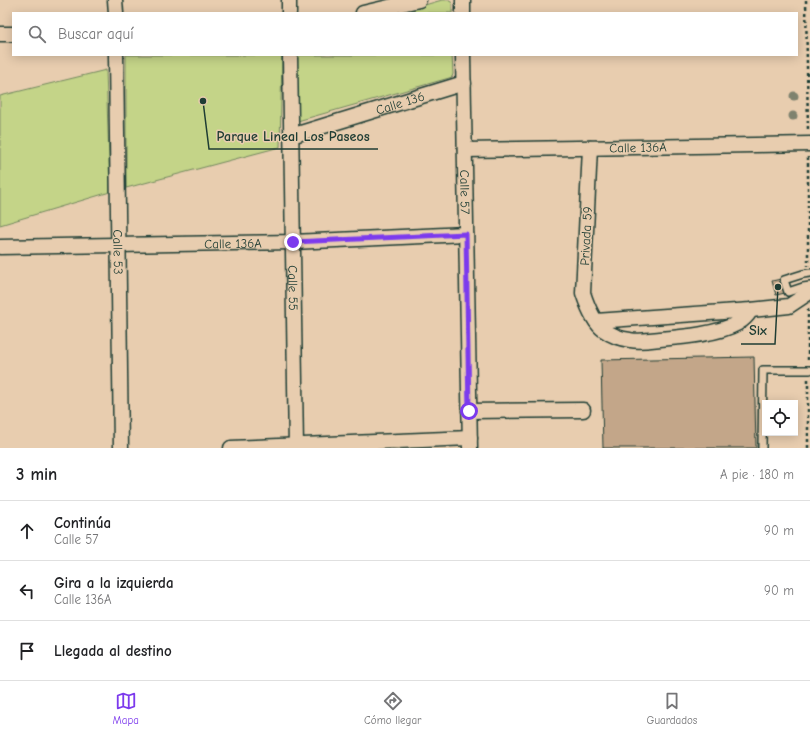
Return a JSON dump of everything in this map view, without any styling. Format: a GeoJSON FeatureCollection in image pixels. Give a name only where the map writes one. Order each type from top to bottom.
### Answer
{"type":"FeatureCollection","features":[{"type":"Feature","properties":{"kind":"street"},"geometry":{"type":"LineString","coordinates":[[115,0],[116,12]]}},
{"type":"Feature","properties":{"kind":"street"},"geometry":{"type":"LineString","coordinates":[[289,0],[289,12]]}},
{"type":"Feature","properties":{"kind":"street"},"geometry":{"type":"LineString","coordinates":[[367,12],[419,0]]}},
{"type":"Feature","properties":{"kind":"street"},"geometry":{"type":"LineString","coordinates":[[462,0],[463,12]]}},
{"type":"Feature","properties":{"kind":"street"},"geometry":{"type":"LineString","coordinates":[[0,34],[12,34]]}},
{"type":"Feature","properties":{"kind":"street","name":"Calle 53"},"geometry":{"type":"LineString","coordinates":[[116,56],[121,448]]}},
{"type":"Feature","properties":{"kind":"street","name":"Calle 55"},"geometry":{"type":"LineString","coordinates":[[290,56],[296,447]]}},
{"type":"Feature","properties":{"kind":"street","name":"Calle 57"},"geometry":{"type":"LineString","coordinates":[[463,56],[470,443]]}},
{"type":"Feature","properties":{"kind":"street","name":"Calle 136"},"geometry":{"type":"LineString","coordinates":[[291,136],[464,84]]}},
{"type":"Feature","properties":{"kind":"street","name":"Calle 136A"},"geometry":{"type":"LineString","coordinates":[[465,150],[809,144]]}},
{"type":"Feature","properties":{"kind":"street","name":"Privada 59"},"geometry":{"type":"LineString","coordinates":[[590,148],[583,293],[588,308],[596,321]]}},
{"type":"Feature","properties":{"kind":"street","name":"Calle 136A"},"geometry":{"type":"LineString","coordinates":[[0,247],[293,242],[466,234]]}},
{"type":"Feature","properties":{"kind":"street"},"geometry":{"type":"LineString","coordinates":[[596,321],[789,306],[810,292]]}},
{"type":"Feature","properties":{"kind":"street"},"geometry":{"type":"LineString","coordinates":[[596,321],[604,330],[617,336],[630,340],[645,341],[701,334],[724,329],[739,323],[751,310]]}},
{"type":"Feature","properties":{"kind":"street"},"geometry":{"type":"LineString","coordinates":[[469,411],[583,410]]}},
{"type":"Feature","properties":{"kind":"street"},"geometry":{"type":"LineString","coordinates":[[231,448],[470,443]]}},
{"type":"Feature","properties":{"kind":"lane"},"geometry":{"type":"LineString","coordinates":[[809,273],[784,280],[788,292],[810,286]]}},
{"type":"Feature","properties":{"kind":"lane"},"geometry":{"type":"LineString","coordinates":[[762,448],[763,370],[809,370]]}},
{"type":"Feature","properties":{"kind":"path"},"geometry":{"type":"LineString","coordinates":[[806,0],[809,144],[809,273]]}},
{"type":"Feature","properties":{"kind":"path"},"geometry":{"type":"LineString","coordinates":[[808,319],[808,448]]}},
{"type":"Feature","properties":{"kind":"green space"},"geometry":{"type":"Polygon","coordinates":[[[442,0],[450,0],[452,4],[452,12],[400,12],[442,0]]]}},
{"type":"Feature","properties":{"kind":"green space"},"geometry":{"type":"Polygon","coordinates":[[[126,56],[282,56],[280,147],[126,188],[126,56]]]}},
{"type":"Feature","properties":{"kind":"green space"},"geometry":{"type":"Polygon","coordinates":[[[293,56],[452,56],[452,77],[294,122],[293,56]]]}},
{"type":"Feature","properties":{"kind":"green space"},"geometry":{"type":"Polygon","coordinates":[[[106,70],[110,192],[0,225],[0,96],[106,70]]]}},
{"type":"Feature","properties":{"kind":"building"},"geometry":{"type":"Polygon","coordinates":[[[781,279],[785,293],[776,295],[772,281],[781,279]]]}},
{"type":"Feature","properties":{"kind":"building"},"geometry":{"type":"Polygon","coordinates":[[[754,357],[756,448],[603,448],[601,360],[754,357]]]}},
{"type":"Feature","properties":{"kind":"place","name":"Parque Lineal Los Paseos"},"geometry":{"type":"Point","coordinates":[203,101]}},
{"type":"Feature","properties":{"kind":"place","name":"Six"},"geometry":{"type":"Point","coordinates":[778,287]}},
{"type":"Feature","properties":{"kind":"route"},"geometry":{"type":"LineString","coordinates":[[293,242],[466,234],[469,411]]}}]}
